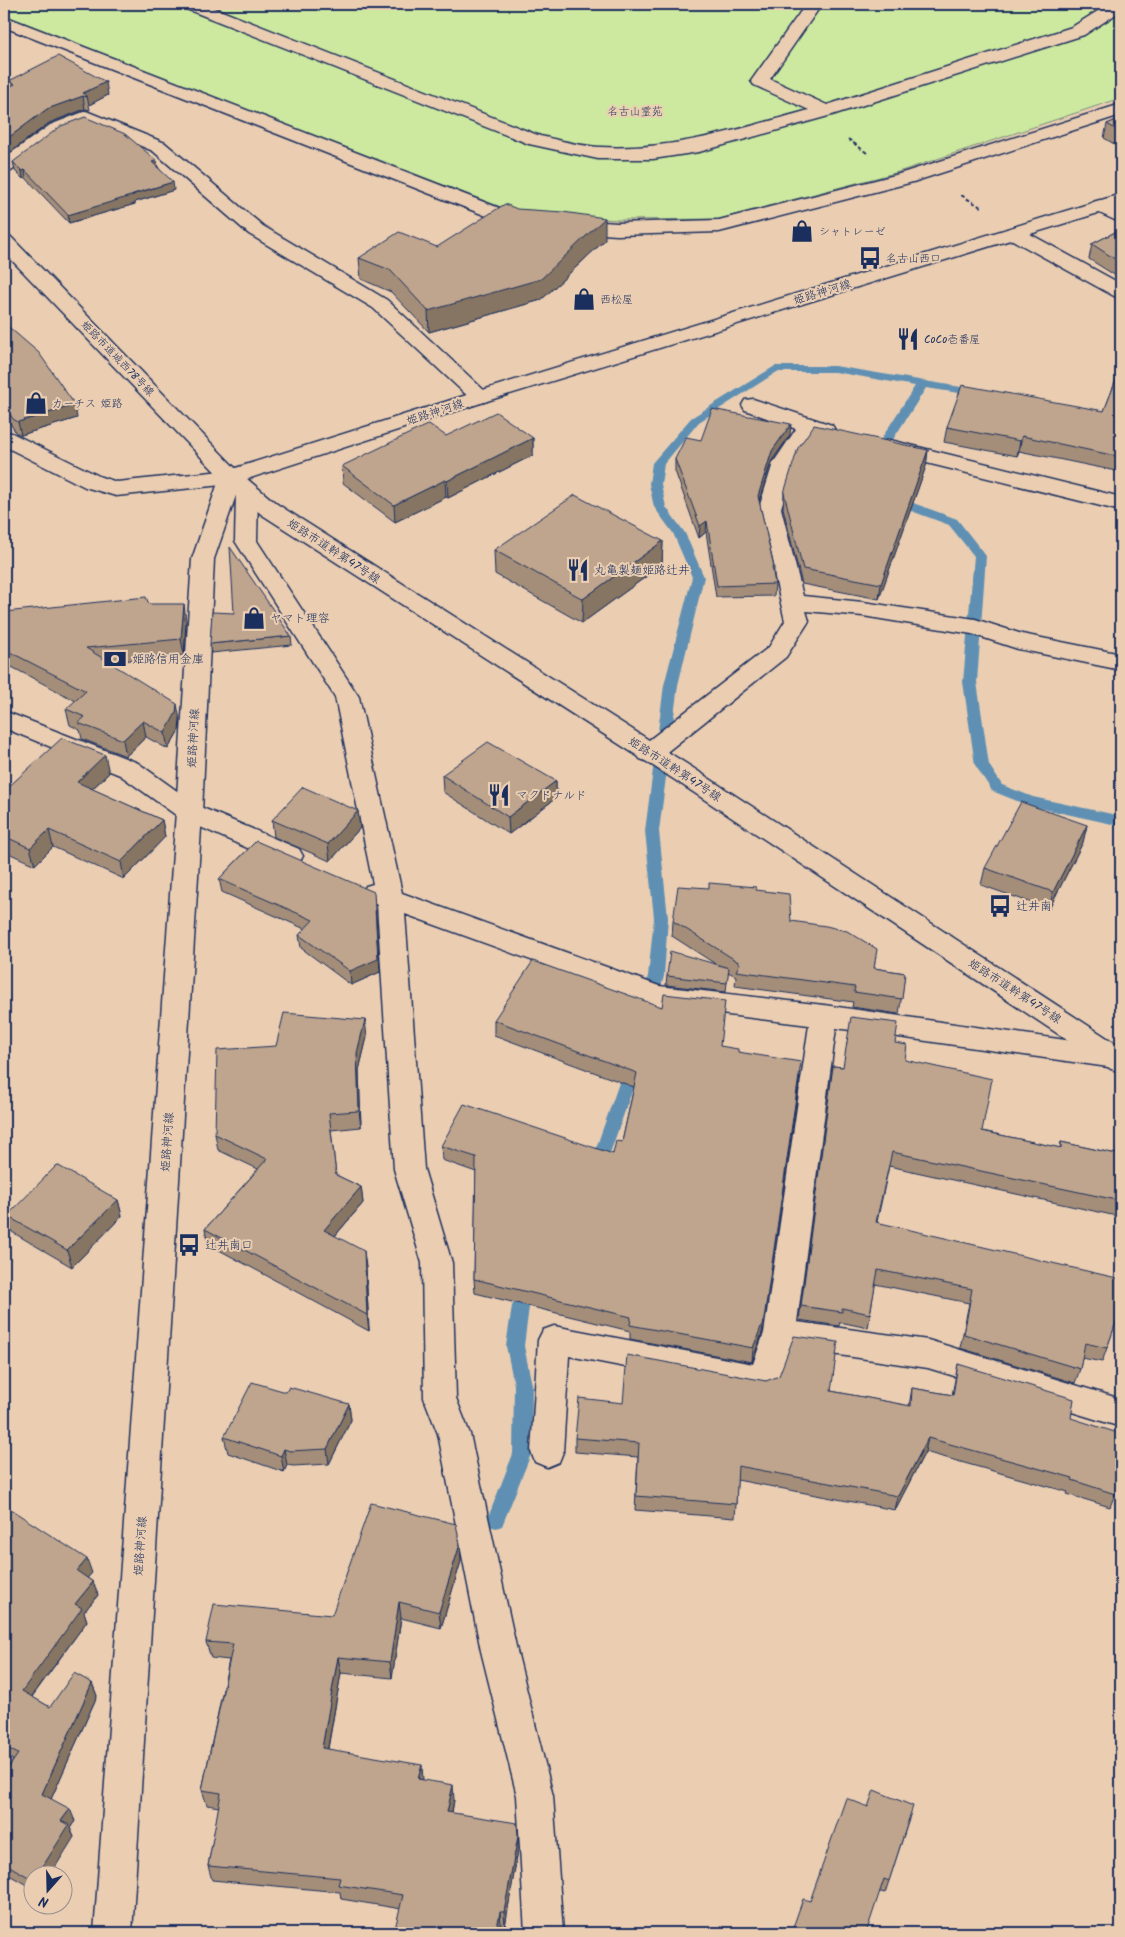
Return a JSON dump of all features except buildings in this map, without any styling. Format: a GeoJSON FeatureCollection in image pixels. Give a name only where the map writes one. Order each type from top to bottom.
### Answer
{"type":"FeatureCollection","features":[{"type":"Feature","properties":{"kind":"street"},"geometry":{"type":"LineString","coordinates":[[190,4],[535,140],[598,153],[653,153],[699,146],[820,113],[1078,31],[1120,4]]}},
{"type":"Feature","properties":{"kind":"street"},"geometry":{"type":"LineString","coordinates":[[805,8],[760,81],[820,113]]}},
{"type":"Feature","properties":{"kind":"street"},"geometry":{"type":"LineString","coordinates":[[4,21],[517,222],[617,229],[719,226],[924,173],[1121,109]]}},
{"type":"Feature","properties":{"kind":"street"},"geometry":{"type":"LineString","coordinates":[[4,167],[56,129],[86,116],[159,147],[256,230],[380,304],[480,398]]}},
{"type":"Feature","properties":{"kind":"street","name":"姫路神河線"},"geometry":{"type":"LineString","coordinates":[[113,1933],[189,812],[203,560],[239,485],[480,398],[1121,200]]}},
{"type":"Feature","properties":{"kind":"street"},"geometry":{"type":"LineString","coordinates":[[1100,206],[1121,217]]}},
{"type":"Feature","properties":{"kind":"street"},"geometry":{"type":"LineString","coordinates":[[1018,232],[1121,292]]}},
{"type":"Feature","properties":{"kind":"street","name":"姫路市道城西78号線"},"geometry":{"type":"LineString","coordinates":[[4,242],[183,424],[239,485]]}},
{"type":"Feature","properties":{"kind":"street"},"geometry":{"type":"LineString","coordinates":[[753,405],[808,426],[846,436]]}},
{"type":"Feature","properties":{"kind":"street"},"geometry":{"type":"LineString","coordinates":[[649,753],[778,652],[797,621],[770,508],[784,463],[808,426]]}},
{"type":"Feature","properties":{"kind":"street"},"geometry":{"type":"LineString","coordinates":[[4,438],[93,482],[116,489],[239,485],[246,541],[347,697],[390,899],[409,1169],[437,1264],[440,1398],[454,1434],[499,1650],[535,1796],[544,1933]]}},
{"type":"Feature","properties":{"kind":"street"},"geometry":{"type":"LineString","coordinates":[[874,443],[1121,504]]}},
{"type":"Feature","properties":{"kind":"street","name":"姫路市道幹第47号線"},"geometry":{"type":"LineString","coordinates":[[239,485],[326,546],[649,753],[1118,1059]]}},
{"type":"Feature","properties":{"kind":"street"},"geometry":{"type":"LineString","coordinates":[[792,602],[863,609],[975,627],[1018,641],[1121,662]]}},
{"type":"Feature","properties":{"kind":"street"},"geometry":{"type":"LineString","coordinates":[[4,719],[129,769],[189,812],[317,868]]}},
{"type":"Feature","properties":{"kind":"street"},"geometry":{"type":"LineString","coordinates":[[353,883],[390,899],[657,996],[824,1016],[1118,1059]]}},
{"type":"Feature","properties":{"kind":"street"},"geometry":{"type":"LineString","coordinates":[[547,1452],[554,1340],[764,1380],[780,1333],[824,1016]]}},
{"type":"Feature","properties":{"kind":"street"},"geometry":{"type":"LineString","coordinates":[[780,1333],[928,1354],[1121,1413]]}},
{"type":"Feature","properties":{"kind":"path"},"geometry":{"type":"LineString","coordinates":[[820,113],[906,178]]}},
{"type":"Feature","properties":{"kind":"path"},"geometry":{"type":"LineString","coordinates":[[924,173],[1018,232]]}},
{"type":"Feature","properties":{"kind":"green space","name":"名古山霊苑"},"geometry":{"type":"Polygon","coordinates":[[[4,4],[1121,4],[1121,98],[895,173],[719,219],[618,220],[516,213],[4,15],[4,4]]]}},
{"type":"Feature","properties":{"kind":"waterway"},"geometry":{"type":"LineString","coordinates":[[649,1003],[656,976],[661,918],[652,831],[671,685],[698,577],[679,533],[660,507],[655,484],[658,463],[695,420],[775,369],[835,369],[979,393]]}},
{"type":"Feature","properties":{"kind":"waterway"},"geometry":{"type":"LineString","coordinates":[[875,458],[922,384]]}},
{"type":"Feature","properties":{"kind":"waterway"},"geometry":{"type":"LineString","coordinates":[[894,500],[953,522],[980,556],[970,682],[982,765],[997,788],[1030,801],[1121,821]]}},
{"type":"Feature","properties":{"kind":"waterway"},"geometry":{"type":"LineString","coordinates":[[593,1168],[602,1153],[633,1066]]}},
{"type":"Feature","properties":{"kind":"waterway"},"geometry":{"type":"LineString","coordinates":[[496,1520],[522,1454],[523,1385],[515,1346],[521,1306],[532,1286]]}},
{"type":"Feature","properties":{"kind":"place","name":"シャトレーゼ"},"geometry":{"type":"Point","coordinates":[802,231]}},
{"type":"Feature","properties":{"kind":"place","name":"名古山西口"},"geometry":{"type":"Point","coordinates":[870,258]}},
{"type":"Feature","properties":{"kind":"place","name":"西松屋"},"geometry":{"type":"Point","coordinates":[584,299]}},
{"type":"Feature","properties":{"kind":"place","name":"CoCo壱番屋"},"geometry":{"type":"Point","coordinates":[908,339]}},
{"type":"Feature","properties":{"kind":"place","name":"カーチス 姫路"},"geometry":{"type":"Point","coordinates":[36,403]}},
{"type":"Feature","properties":{"kind":"place","name":"丸亀製麺姫路辻井"},"geometry":{"type":"Point","coordinates":[578,570]}},
{"type":"Feature","properties":{"kind":"place","name":"ヤマト理容"},"geometry":{"type":"Point","coordinates":[254,618]}},
{"type":"Feature","properties":{"kind":"place","name":"姫路信用金庫"},"geometry":{"type":"Point","coordinates":[115,659]}},
{"type":"Feature","properties":{"kind":"place","name":"マクドナルド"},"geometry":{"type":"Point","coordinates":[499,795]}},
{"type":"Feature","properties":{"kind":"place","name":"辻井南"},"geometry":{"type":"Point","coordinates":[1000,906]}},
{"type":"Feature","properties":{"kind":"place","name":"辻井南口"},"geometry":{"type":"Point","coordinates":[189,1245]}}]}
